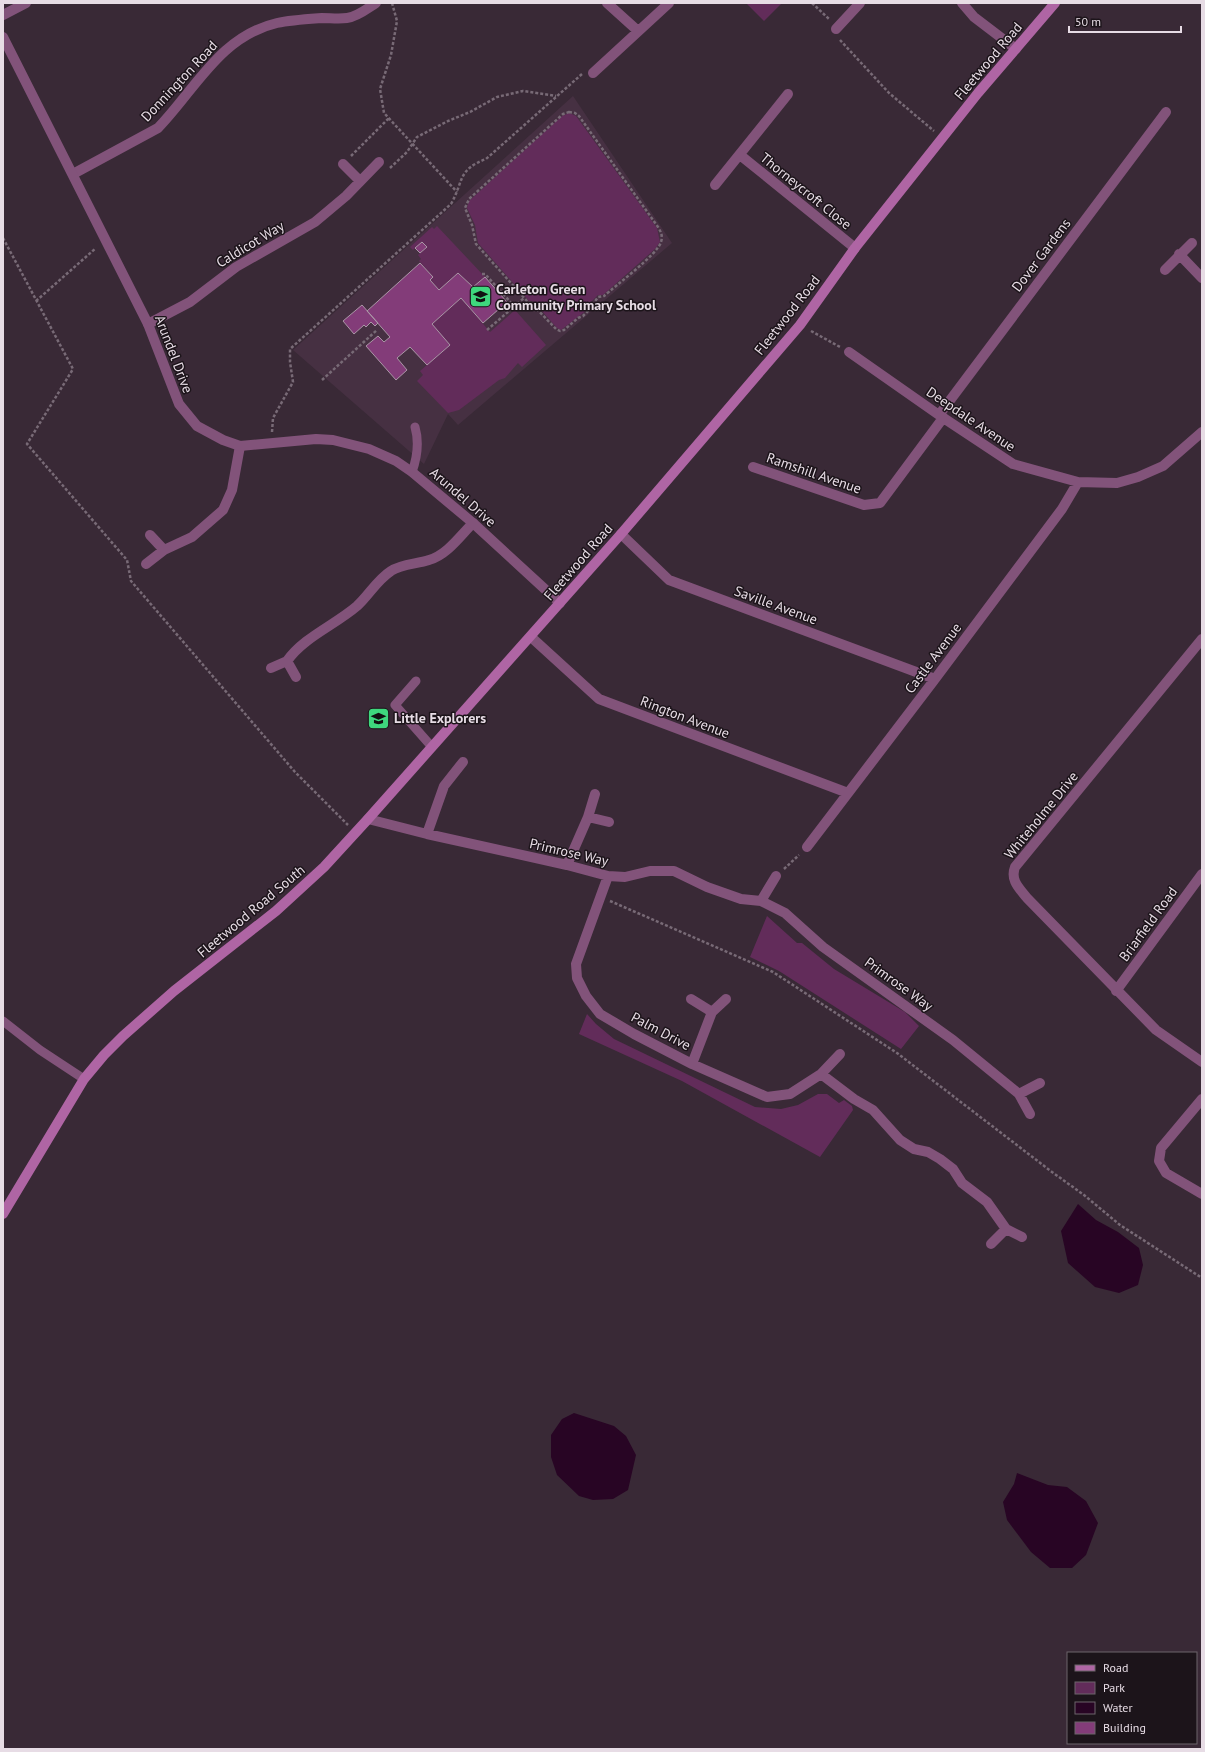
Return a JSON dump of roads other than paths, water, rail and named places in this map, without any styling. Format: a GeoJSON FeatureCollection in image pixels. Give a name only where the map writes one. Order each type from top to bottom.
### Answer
{"type":"FeatureCollection","features":[{"type":"Feature","properties":{"kind":"main road","name":"Fleetwood Road"},"geometry":{"type":"LineString","coordinates":[[531,637],[800,325],[855,248],[942,138],[978,93],[1055,3]]}},
{"type":"Feature","properties":{"kind":"main road","name":"Fleetwood Road South"},"geometry":{"type":"LineString","coordinates":[[3,1214],[84,1079],[123,1036],[174,991],[276,911],[324,866],[531,637]]}},
{"type":"Feature","properties":{"kind":"street"},"geometry":{"type":"LineString","coordinates":[[3,15],[26,3]]}},
{"type":"Feature","properties":{"kind":"street","name":"Donnington Road"},"geometry":{"type":"LineString","coordinates":[[73,174],[147,136],[158,128],[168,118],[212,63],[231,44],[256,30],[277,23],[323,18],[348,18],[376,3]]}},
{"type":"Feature","properties":{"kind":"street"},"geometry":{"type":"LineString","coordinates":[[607,3],[638,31]]}},
{"type":"Feature","properties":{"kind":"street"},"geometry":{"type":"LineString","coordinates":[[593,73],[668,3]]}},
{"type":"Feature","properties":{"kind":"street"},"geometry":{"type":"LineString","coordinates":[[962,3],[974,17],[1016,49]]}},
{"type":"Feature","properties":{"kind":"street"},"geometry":{"type":"LineString","coordinates":[[837,28],[853,5]]}},
{"type":"Feature","properties":{"kind":"street","name":"Arundel Drive"},"geometry":{"type":"LineString","coordinates":[[3,37],[148,324],[179,404],[197,426],[223,440],[240,446],[316,439],[333,440],[369,450],[396,461],[412,472],[473,523],[560,603]]}},
{"type":"Feature","properties":{"kind":"street","name":"Thorneycroft Close"},"geometry":{"type":"LineString","coordinates":[[715,185],[788,94]]}},
{"type":"Feature","properties":{"kind":"street","name":"Dover Gardens"},"geometry":{"type":"LineString","coordinates":[[941,417],[1166,112]]}},
{"type":"Feature","properties":{"kind":"street","name":"Thorneycroft Close"},"geometry":{"type":"LineString","coordinates":[[740,155],[855,248]]}},
{"type":"Feature","properties":{"kind":"street","name":"Caldicot Way"},"geometry":{"type":"LineString","coordinates":[[148,324],[190,302],[236,267],[315,222],[346,196],[379,162]]}},
{"type":"Feature","properties":{"kind":"street"},"geometry":{"type":"LineString","coordinates":[[343,164],[360,181]]}},
{"type":"Feature","properties":{"kind":"street"},"geometry":{"type":"LineString","coordinates":[[1165,270],[1179,254],[1192,243]]}},
{"type":"Feature","properties":{"kind":"street"},"geometry":{"type":"LineString","coordinates":[[1179,254],[1202,278]]}},
{"type":"Feature","properties":{"kind":"street","name":"Deepdale Avenue"},"geometry":{"type":"LineString","coordinates":[[849,352],[941,417],[1013,464],[1078,482],[1118,483],[1138,477],[1163,466],[1201,435]]}},
{"type":"Feature","properties":{"kind":"street","name":"Ramshill Avenue"},"geometry":{"type":"LineString","coordinates":[[753,467],[864,505],[880,503],[941,417]]}},
{"type":"Feature","properties":{"kind":"street"},"geometry":{"type":"LineString","coordinates":[[146,564],[164,550],[192,537],[223,510],[232,490],[240,446]]}},
{"type":"Feature","properties":{"kind":"street","name":"Castle Avenue"},"geometry":{"type":"LineString","coordinates":[[807,847],[1062,509],[1078,482]]}},
{"type":"Feature","properties":{"kind":"street"},"geometry":{"type":"LineString","coordinates":[[271,668],[287,661],[298,649],[341,619],[359,604],[378,582],[392,570],[430,560],[445,551],[473,523]]}},
{"type":"Feature","properties":{"kind":"street","name":"Saville Avenue"},"geometry":{"type":"LineString","coordinates":[[621,534],[669,580],[935,679]]}},
{"type":"Feature","properties":{"kind":"street"},"geometry":{"type":"LineString","coordinates":[[150,535],[164,550]]}},
{"type":"Feature","properties":{"kind":"street","name":"Rington Avenue"},"geometry":{"type":"LineString","coordinates":[[531,637],[599,699],[848,792]]}},
{"type":"Feature","properties":{"kind":"street","name":"Whiteholme Drive"},"geometry":{"type":"LineString","coordinates":[[1202,639],[1015,867],[1012,874],[1015,884],[1027,898],[1156,1030],[1202,1062]]}},
{"type":"Feature","properties":{"kind":"street"},"geometry":{"type":"LineString","coordinates":[[287,661],[296,677]]}},
{"type":"Feature","properties":{"kind":"street"},"geometry":{"type":"LineString","coordinates":[[426,834],[444,786],[463,762]]}},
{"type":"Feature","properties":{"kind":"street"},"geometry":{"type":"LineString","coordinates":[[567,865],[588,817],[594,794]]}},
{"type":"Feature","properties":{"kind":"street"},"geometry":{"type":"LineString","coordinates":[[588,817],[609,822]]}},
{"type":"Feature","properties":{"kind":"street","name":"Primrose Way"},"geometry":{"type":"LineString","coordinates":[[368,819],[426,834],[567,865],[608,876],[625,877],[650,871],[674,871],[706,887],[741,899],[761,901],[785,913],[823,947],[953,1040],[1019,1094],[1030,1114]]}},
{"type":"Feature","properties":{"kind":"street","name":"Briarfield Road"},"geometry":{"type":"LineString","coordinates":[[1116,990],[1202,874]]}},
{"type":"Feature","properties":{"kind":"street","name":"Palm Drive"},"geometry":{"type":"LineString","coordinates":[[608,876],[576,964],[577,978],[586,996],[600,1014],[634,1034],[692,1064],[767,1097],[790,1094],[821,1074],[840,1054]]}},
{"type":"Feature","properties":{"kind":"street"},"geometry":{"type":"LineString","coordinates":[[761,901],[776,876]]}},
{"type":"Feature","properties":{"kind":"street"},"geometry":{"type":"LineString","coordinates":[[692,1064],[712,1012],[726,999]]}},
{"type":"Feature","properties":{"kind":"street"},"geometry":{"type":"LineString","coordinates":[[691,1000],[712,1012]]}},
{"type":"Feature","properties":{"kind":"street"},"geometry":{"type":"LineString","coordinates":[[821,1074],[854,1099],[873,1110],[900,1140],[914,1148],[928,1152],[953,1169],[962,1183],[987,1202],[1006,1229],[1022,1238]]}},
{"type":"Feature","properties":{"kind":"street"},"geometry":{"type":"LineString","coordinates":[[1019,1094],[1040,1082]]}},
{"type":"Feature","properties":{"kind":"street"},"geometry":{"type":"LineString","coordinates":[[1202,1099],[1161,1148],[1159,1161],[1166,1173],[1202,1194]]}},
{"type":"Feature","properties":{"kind":"street"},"geometry":{"type":"LineString","coordinates":[[991,1244],[1006,1229]]}},
{"type":"Feature","properties":{"kind":"lane"},"geometry":{"type":"LineString","coordinates":[[412,472],[417,440],[415,427]]}},
{"type":"Feature","properties":{"kind":"lane"},"geometry":{"type":"LineString","coordinates":[[416,681],[395,705],[432,747]]}},
{"type":"Feature","properties":{"kind":"lane"},"geometry":{"type":"LineString","coordinates":[[3,1021],[40,1050],[84,1079]]}},
{"type":"Feature","properties":{"kind":"water"},"geometry":{"type":"Polygon","coordinates":[[[1078,1204],[1096,1220],[1118,1232],[1139,1248],[1143,1265],[1138,1285],[1119,1293],[1095,1287],[1068,1263],[1061,1231],[1078,1204]]]}},
{"type":"Feature","properties":{"kind":"water"},"geometry":{"type":"Polygon","coordinates":[[[574,1413],[614,1426],[626,1436],[636,1455],[628,1490],[613,1499],[593,1500],[579,1496],[557,1475],[551,1457],[551,1435],[562,1419],[574,1413]]]}},
{"type":"Feature","properties":{"kind":"water"},"geometry":{"type":"Polygon","coordinates":[[[1017,1473],[1048,1485],[1067,1487],[1086,1501],[1098,1523],[1086,1555],[1072,1568],[1050,1568],[1031,1552],[1007,1520],[1003,1502],[1014,1484],[1017,1473]]]}},
{"type":"Feature","properties":{"kind":"place","name":"Carleton Green Community Primary School"},"geometry":{"type":"Point","coordinates":[480,297]}},
{"type":"Feature","properties":{"kind":"place","name":"Little Explorers"},"geometry":{"type":"Point","coordinates":[378,718]}}]}
